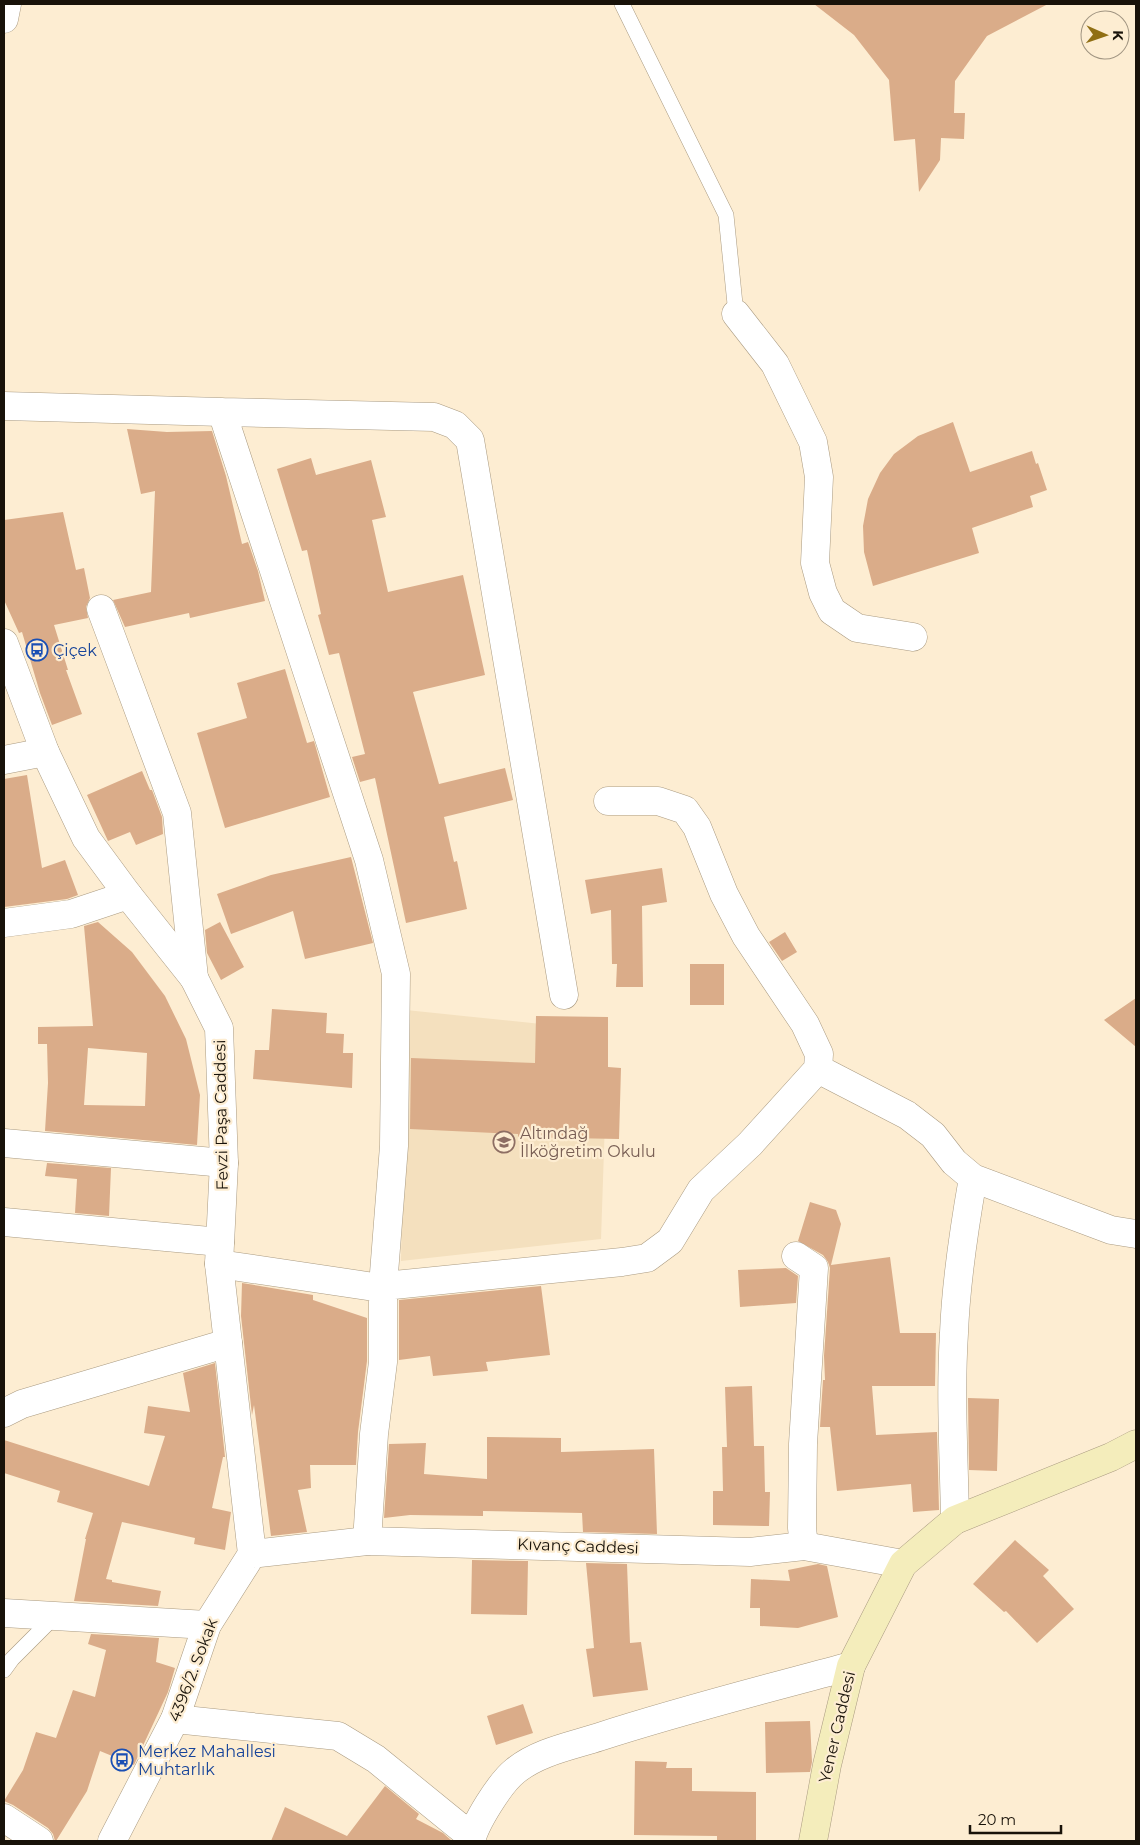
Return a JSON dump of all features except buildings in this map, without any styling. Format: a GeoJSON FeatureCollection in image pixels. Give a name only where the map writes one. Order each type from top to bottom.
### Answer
{"type":"FeatureCollection","features":[{"type":"Feature","properties":{"kind":"main road"},"geometry":{"type":"LineString","coordinates":[[903,1564],[955,1520],[1111,1457],[1136,1444]]}},
{"type":"Feature","properties":{"kind":"main road","name":"Yener Caddesi"},"geometry":{"type":"LineString","coordinates":[[813,1841],[827,1765],[851,1666],[903,1564]]}},
{"type":"Feature","properties":{"kind":"street"},"geometry":{"type":"LineString","coordinates":[[4,19],[7,4]]}},
{"type":"Feature","properties":{"kind":"street"},"geometry":{"type":"LineString","coordinates":[[736,314],[775,364],[813,442],[819,478],[815,563],[823,593],[832,611],[857,628],[912,636]]}},
{"type":"Feature","properties":{"kind":"street"},"geometry":{"type":"LineString","coordinates":[[4,406],[434,417],[455,426],[470,440],[564,995]]}},
{"type":"Feature","properties":{"kind":"street"},"geometry":{"type":"LineString","coordinates":[[222,412],[370,860],[396,974],[394,1146],[383,1286],[383,1362],[374,1434],[367,1541]]}},
{"type":"Feature","properties":{"kind":"street"},"geometry":{"type":"LineString","coordinates":[[101,609],[177,814],[194,978]]}},
{"type":"Feature","properties":{"kind":"street","name":"Fevzi Paşa Caddesi"},"geometry":{"type":"LineString","coordinates":[[4,643],[45,752],[86,838],[128,896],[194,978],[220,1028],[224,1163],[220,1253],[228,1343],[252,1554]]}},
{"type":"Feature","properties":{"kind":"street"},"geometry":{"type":"LineString","coordinates":[[4,760],[45,752]]}},
{"type":"Feature","properties":{"kind":"street"},"geometry":{"type":"LineString","coordinates":[[4,1222],[220,1253],[374,1287],[622,1262],[647,1258],[670,1242],[701,1190],[750,1144],[818,1069],[819,1054],[805,1024],[746,936],[724,894],[697,827],[685,810],[658,801],[608,801]]}},
{"type":"Feature","properties":{"kind":"street"},"geometry":{"type":"LineString","coordinates":[[4,923],[71,914],[128,896]]}},
{"type":"Feature","properties":{"kind":"street"},"geometry":{"type":"LineString","coordinates":[[818,1069],[907,1115],[933,1135],[954,1162],[973,1178],[1111,1230],[1136,1234]]}},
{"type":"Feature","properties":{"kind":"street"},"geometry":{"type":"LineString","coordinates":[[4,1143],[224,1163]]}},
{"type":"Feature","properties":{"kind":"street"},"geometry":{"type":"LineString","coordinates":[[955,1520],[952,1432],[954,1333],[962,1241],[973,1178]]}},
{"type":"Feature","properties":{"kind":"street"},"geometry":{"type":"LineString","coordinates":[[796,1256],[814,1268],[803,1444],[802,1528],[804,1546]]}},
{"type":"Feature","properties":{"kind":"street"},"geometry":{"type":"LineString","coordinates":[[4,1413],[22,1404],[228,1343]]}},
{"type":"Feature","properties":{"kind":"street","name":"Kıvanç Caddesi"},"geometry":{"type":"LineString","coordinates":[[252,1554],[367,1541],[750,1552],[804,1546],[903,1564]]}},
{"type":"Feature","properties":{"kind":"street","name":"4396/2. Sokak"},"geometry":{"type":"LineString","coordinates":[[112,1841],[175,1719],[207,1625],[252,1554]]}},
{"type":"Feature","properties":{"kind":"street"},"geometry":{"type":"LineString","coordinates":[[4,1613],[207,1625]]}},
{"type":"Feature","properties":{"kind":"street"},"geometry":{"type":"LineString","coordinates":[[175,1719],[338,1736],[376,1759],[471,1839],[473,1832],[497,1791],[514,1771],[536,1758],[659,1717],[851,1666]]}},
{"type":"Feature","properties":{"kind":"street"},"geometry":{"type":"LineString","coordinates":[[4,1818],[39,1841]]}},
{"type":"Feature","properties":{"kind":"lane"},"geometry":{"type":"LineString","coordinates":[[622,4],[726,215],[736,314]]}},
{"type":"Feature","properties":{"kind":"lane"},"geometry":{"type":"LineString","coordinates":[[4,1670],[55,1616]]}},
{"type":"Feature","properties":{"kind":"shaded area","name":"Altındağ İlköğretim Okulu"},"geometry":{"type":"Polygon","coordinates":[[[406,1010],[608,1031],[601,1239],[401,1261],[406,1010]]]}},
{"type":"Feature","properties":{"kind":"place","name":"Çiçek"},"geometry":{"type":"Point","coordinates":[37,650]}},
{"type":"Feature","properties":{"kind":"place","name":"Altındağ İlköğretim Okulu"},"geometry":{"type":"Point","coordinates":[504,1142]}},
{"type":"Feature","properties":{"kind":"place","name":"Merkez Mahallesi Muhtarlık"},"geometry":{"type":"Point","coordinates":[122,1760]}}]}
